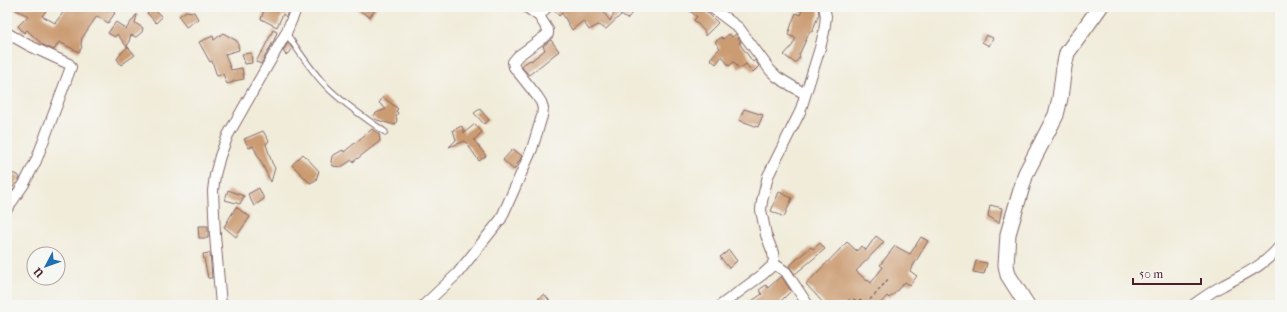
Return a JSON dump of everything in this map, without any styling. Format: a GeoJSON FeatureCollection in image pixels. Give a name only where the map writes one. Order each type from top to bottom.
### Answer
{"type":"FeatureCollection","features":[{"type":"Feature","properties":{"kind":"street"},"geometry":{"type":"LineString","coordinates":[[221,305],[213,207],[213,191],[220,156],[228,134],[286,33],[297,7]]}},
{"type":"Feature","properties":{"kind":"street"},"geometry":{"type":"LineString","coordinates":[[424,305],[457,274],[501,218],[532,149],[543,108],[537,96],[514,67],[513,62],[518,56],[548,34],[548,30],[539,16],[526,7]]}},
{"type":"Feature","properties":{"kind":"street"},"geometry":{"type":"LineString","coordinates":[[539,16],[547,7]]}},
{"type":"Feature","properties":{"kind":"street"},"geometry":{"type":"LineString","coordinates":[[711,7],[739,28],[770,70],[777,77],[805,94]]}},
{"type":"Feature","properties":{"kind":"street"},"geometry":{"type":"LineString","coordinates":[[721,305],[772,266],[774,260],[773,253],[766,235],[761,210],[762,201],[768,176],[800,112],[824,32],[826,16],[824,7]]}},
{"type":"Feature","properties":{"kind":"street"},"geometry":{"type":"LineString","coordinates":[[1027,305],[1008,275],[1006,265],[1008,234],[1026,173],[1056,115],[1067,53],[1100,7]]}},
{"type":"Feature","properties":{"kind":"street"},"geometry":{"type":"LineString","coordinates":[[7,33],[30,46],[69,64],[71,67],[36,161],[23,186],[7,209]]}},
{"type":"Feature","properties":{"kind":"street"},"geometry":{"type":"LineString","coordinates":[[1193,305],[1220,287],[1256,269],[1273,255],[1280,246]]}},
{"type":"Feature","properties":{"kind":"street"},"geometry":{"type":"LineString","coordinates":[[773,263],[786,272],[808,305]]}},
{"type":"Feature","properties":{"kind":"lane"},"geometry":{"type":"LineString","coordinates":[[286,33],[300,54],[326,86],[341,100],[385,132]]}},
{"type":"Feature","properties":{"kind":"path"},"geometry":{"type":"LineString","coordinates":[[844,305],[851,299],[867,302],[889,278]]}},
{"type":"Feature","properties":{"kind":"building"},"geometry":{"type":"Polygon","coordinates":[[[10,7],[49,7],[42,16],[55,23],[69,7],[102,7],[107,11],[109,9],[115,13],[108,23],[97,16],[82,38],[82,47],[79,52],[59,42],[54,50],[43,45],[27,30],[24,33],[18,26],[28,16],[10,7]]]}},
{"type":"Feature","properties":{"kind":"building"},"geometry":{"type":"Polygon","coordinates":[[[265,7],[289,8],[286,17],[283,14],[277,27],[261,19],[265,7]]]}},
{"type":"Feature","properties":{"kind":"building"},"geometry":{"type":"Polygon","coordinates":[[[353,7],[377,7],[370,17],[353,7]]]}},
{"type":"Feature","properties":{"kind":"building"},"geometry":{"type":"Polygon","coordinates":[[[553,7],[600,7],[610,21],[617,7],[637,7],[627,19],[621,15],[606,29],[598,25],[589,30],[583,21],[572,30],[562,13],[559,16],[553,7]]]}},
{"type":"Feature","properties":{"kind":"building"},"geometry":{"type":"Polygon","coordinates":[[[685,7],[705,7],[707,12],[718,23],[705,36],[705,32],[694,20],[697,17],[685,7]]]}},
{"type":"Feature","properties":{"kind":"building"},"geometry":{"type":"Polygon","coordinates":[[[804,7],[818,7],[819,14],[812,32],[810,31],[799,55],[800,57],[795,63],[784,55],[792,46],[796,38],[788,35],[793,20],[796,13],[800,15],[804,7]]]}},
{"type":"Feature","properties":{"kind":"building"},"geometry":{"type":"Polygon","coordinates":[[[153,8],[162,17],[156,23],[147,13],[153,8]]]}},
{"type":"Feature","properties":{"kind":"building"},"geometry":{"type":"Polygon","coordinates":[[[186,11],[194,12],[198,19],[186,27],[179,16],[186,11]]]}},
{"type":"Feature","properties":{"kind":"building"},"geometry":{"type":"Polygon","coordinates":[[[136,15],[135,23],[143,28],[142,32],[136,37],[131,35],[127,47],[117,34],[115,37],[108,33],[116,22],[126,29],[136,15]]]}},
{"type":"Feature","properties":{"kind":"building"},"geometry":{"type":"Polygon","coordinates":[[[273,30],[277,32],[274,40],[261,64],[256,62],[262,52],[273,30]]]}},
{"type":"Feature","properties":{"kind":"building"},"geometry":{"type":"Polygon","coordinates":[[[223,33],[237,41],[239,50],[225,54],[231,70],[242,68],[244,79],[227,84],[223,74],[217,76],[212,61],[210,62],[199,42],[213,36],[214,40],[223,33]]]}},
{"type":"Feature","properties":{"kind":"building"},"geometry":{"type":"Polygon","coordinates":[[[729,34],[732,37],[736,34],[741,42],[739,43],[753,62],[755,60],[759,66],[753,72],[746,64],[739,69],[734,62],[729,66],[722,56],[716,64],[710,59],[720,48],[715,42],[722,37],[723,39],[729,34]]]}},
{"type":"Feature","properties":{"kind":"building"},"geometry":{"type":"Polygon","coordinates":[[[986,35],[993,38],[989,46],[982,42],[986,35]]]}},
{"type":"Feature","properties":{"kind":"building"},"geometry":{"type":"Polygon","coordinates":[[[551,40],[559,51],[529,75],[521,66],[530,60],[531,61],[545,50],[543,46],[551,40]]]}},
{"type":"Feature","properties":{"kind":"building"},"geometry":{"type":"Polygon","coordinates":[[[288,43],[293,49],[286,55],[283,51],[288,43]]]}},
{"type":"Feature","properties":{"kind":"building"},"geometry":{"type":"Polygon","coordinates":[[[128,47],[135,55],[121,65],[117,59],[128,47]]]}},
{"type":"Feature","properties":{"kind":"building"},"geometry":{"type":"Polygon","coordinates":[[[251,53],[252,63],[245,64],[242,54],[251,53]]]}},
{"type":"Feature","properties":{"kind":"building"},"geometry":{"type":"Polygon","coordinates":[[[383,97],[398,109],[396,111],[398,113],[396,116],[397,120],[395,125],[377,120],[373,117],[376,113],[386,109],[379,103],[383,97]]]}},
{"type":"Feature","properties":{"kind":"building"},"geometry":{"type":"Polygon","coordinates":[[[480,109],[489,120],[484,124],[474,113],[480,109]]]}},
{"type":"Feature","properties":{"kind":"building"},"geometry":{"type":"Polygon","coordinates":[[[744,109],[763,115],[758,127],[739,120],[744,109]]]}},
{"type":"Feature","properties":{"kind":"building"},"geometry":{"type":"Polygon","coordinates":[[[475,124],[482,132],[474,140],[486,156],[479,161],[465,141],[449,147],[456,140],[453,130],[462,126],[464,133],[475,124]]]}},
{"type":"Feature","properties":{"kind":"building"},"geometry":{"type":"Polygon","coordinates":[[[372,129],[379,134],[380,141],[353,162],[352,160],[341,167],[333,166],[331,162],[332,156],[343,150],[344,152],[372,129]]]}},
{"type":"Feature","properties":{"kind":"building"},"geometry":{"type":"Polygon","coordinates":[[[263,131],[269,141],[266,144],[275,168],[271,182],[253,146],[249,148],[244,139],[263,131]]]}},
{"type":"Feature","properties":{"kind":"building"},"geometry":{"type":"Polygon","coordinates":[[[513,149],[522,156],[514,170],[503,160],[513,149]]]}},
{"type":"Feature","properties":{"kind":"building"},"geometry":{"type":"Polygon","coordinates":[[[303,154],[319,171],[316,180],[310,183],[292,165],[303,154]]]}},
{"type":"Feature","properties":{"kind":"building"},"geometry":{"type":"Polygon","coordinates":[[[11,173],[18,175],[20,178],[13,187],[7,183],[11,173]]]}},
{"type":"Feature","properties":{"kind":"building"},"geometry":{"type":"Polygon","coordinates":[[[259,188],[264,199],[254,206],[248,194],[259,188]]]}},
{"type":"Feature","properties":{"kind":"building"},"geometry":{"type":"Polygon","coordinates":[[[228,190],[244,196],[240,204],[225,200],[228,190]]]}},
{"type":"Feature","properties":{"kind":"building"},"geometry":{"type":"Polygon","coordinates":[[[779,192],[792,198],[784,217],[771,211],[779,192]]]}},
{"type":"Feature","properties":{"kind":"building"},"geometry":{"type":"Polygon","coordinates":[[[990,205],[1002,208],[999,223],[988,216],[990,205]]]}},
{"type":"Feature","properties":{"kind":"building"},"geometry":{"type":"Polygon","coordinates":[[[236,207],[250,217],[236,237],[224,227],[236,207]]]}},
{"type":"Feature","properties":{"kind":"building"},"geometry":{"type":"Polygon","coordinates":[[[198,226],[208,226],[208,238],[199,238],[198,226]]]}},
{"type":"Feature","properties":{"kind":"building"},"geometry":{"type":"Polygon","coordinates":[[[876,236],[884,242],[856,271],[871,283],[883,267],[880,265],[895,246],[910,254],[921,237],[928,241],[910,271],[917,276],[910,285],[905,282],[894,294],[889,298],[887,296],[879,305],[825,305],[806,284],[847,242],[857,251],[861,246],[866,250],[876,236]]]}},
{"type":"Feature","properties":{"kind":"building"},"geometry":{"type":"Polygon","coordinates":[[[820,243],[825,249],[795,274],[789,266],[811,247],[813,249],[820,243]]]}},
{"type":"Feature","properties":{"kind":"building"},"geometry":{"type":"Polygon","coordinates":[[[729,250],[737,261],[729,268],[720,257],[729,250]]]}},
{"type":"Feature","properties":{"kind":"building"},"geometry":{"type":"Polygon","coordinates":[[[210,253],[212,278],[208,278],[203,254],[210,253]]]}},
{"type":"Feature","properties":{"kind":"building"},"geometry":{"type":"Polygon","coordinates":[[[976,261],[987,263],[984,274],[973,272],[976,261]]]}},
{"type":"Feature","properties":{"kind":"building"},"geometry":{"type":"Polygon","coordinates":[[[781,276],[791,291],[780,302],[782,305],[746,305],[762,294],[759,290],[766,285],[768,288],[781,276]]]}},
{"type":"Feature","properties":{"kind":"building"},"geometry":{"type":"Polygon","coordinates":[[[544,294],[553,305],[531,305],[544,294]]]}}]}
